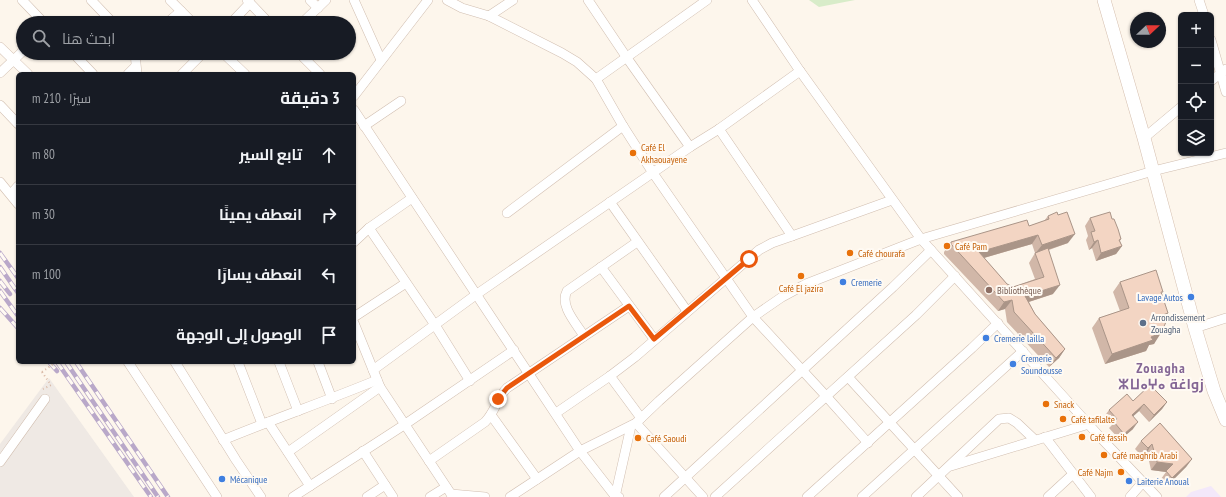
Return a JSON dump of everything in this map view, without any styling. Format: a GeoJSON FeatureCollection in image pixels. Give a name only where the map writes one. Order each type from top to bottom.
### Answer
{"type":"FeatureCollection","features":[{"type":"Feature","properties":{"kind":"main road"},"geometry":{"type":"LineString","coordinates":[[1104,0],[1144,138],[1195,328],[1214,391],[1226,420]]}},
{"type":"Feature","properties":{"kind":"street"},"geometry":{"type":"LineString","coordinates":[[22,0],[37,16]]}},
{"type":"Feature","properties":{"kind":"street"},"geometry":{"type":"LineString","coordinates":[[91,0],[106,16]]}},
{"type":"Feature","properties":{"kind":"street"},"geometry":{"type":"LineString","coordinates":[[170,0],[186,16]]}},
{"type":"Feature","properties":{"kind":"street"},"geometry":{"type":"LineString","coordinates":[[310,0],[318,8]]}},
{"type":"Feature","properties":{"kind":"street"},"geometry":{"type":"LineString","coordinates":[[309,16],[326,0]]}},
{"type":"Feature","properties":{"kind":"street"},"geometry":{"type":"LineString","coordinates":[[354,0],[381,60]]}},
{"type":"Feature","properties":{"kind":"street"},"geometry":{"type":"LineString","coordinates":[[356,93],[428,0]]}},
{"type":"Feature","properties":{"kind":"street"},"geometry":{"type":"LineString","coordinates":[[448,0],[462,8],[489,16],[577,62],[596,79],[623,126],[653,173],[753,317],[868,443]]}},
{"type":"Feature","properties":{"kind":"street"},"geometry":{"type":"LineString","coordinates":[[489,16],[513,0]]}},
{"type":"Feature","properties":{"kind":"street"},"geometry":{"type":"LineString","coordinates":[[588,0],[690,147]]}},
{"type":"Feature","properties":{"kind":"street"},"geometry":{"type":"LineString","coordinates":[[596,79],[707,0]]}},
{"type":"Feature","properties":{"kind":"street"},"geometry":{"type":"LineString","coordinates":[[752,0],[800,71],[921,239],[1157,497]]}},
{"type":"Feature","properties":{"kind":"street"},"geometry":{"type":"LineString","coordinates":[[1199,0],[1203,12]]}},
{"type":"Feature","properties":{"kind":"street"},"geometry":{"type":"LineString","coordinates":[[237,16],[249,2],[262,16]]}},
{"type":"Feature","properties":{"kind":"street"},"geometry":{"type":"LineString","coordinates":[[175,16],[181,11]]}},
{"type":"Feature","properties":{"kind":"street"},"geometry":{"type":"LineString","coordinates":[[0,47],[26,72]]}},
{"type":"Feature","properties":{"kind":"street"},"geometry":{"type":"LineString","coordinates":[[1214,48],[1223,71],[1226,91]]}},
{"type":"Feature","properties":{"kind":"street"},"geometry":{"type":"LineString","coordinates":[[0,73],[16,57]]}},
{"type":"Feature","properties":{"kind":"street"},"geometry":{"type":"LineString","coordinates":[[80,60],[91,72]]}},
{"type":"Feature","properties":{"kind":"street"},"geometry":{"type":"LineString","coordinates":[[135,60],[136,70]]}},
{"type":"Feature","properties":{"kind":"street"},"geometry":{"type":"LineString","coordinates":[[184,72],[196,60]]}},
{"type":"Feature","properties":{"kind":"street"},"geometry":{"type":"LineString","coordinates":[[230,60],[243,72]]}},
{"type":"Feature","properties":{"kind":"street"},"geometry":{"type":"LineString","coordinates":[[306,60],[318,72]]}},
{"type":"Feature","properties":{"kind":"street"},"geometry":{"type":"LineString","coordinates":[[373,370],[476,294],[690,147],[719,129],[800,71]]}},
{"type":"Feature","properties":{"kind":"street"},"geometry":{"type":"LineString","coordinates":[[1214,78],[1223,71]]}},
{"type":"Feature","properties":{"kind":"street"},"geometry":{"type":"LineString","coordinates":[[364,126],[401,101]]}},
{"type":"Feature","properties":{"kind":"street"},"geometry":{"type":"LineString","coordinates":[[0,105],[16,122]]}},
{"type":"Feature","properties":{"kind":"street"},"geometry":{"type":"LineString","coordinates":[[1144,138],[1178,110]]}},
{"type":"Feature","properties":{"kind":"street"},"geometry":{"type":"LineString","coordinates":[[356,116],[514,350],[580,451],[616,497]]}},
{"type":"Feature","properties":{"kind":"street"},"geometry":{"type":"LineString","coordinates":[[507,213],[623,126]]}},
{"type":"Feature","properties":{"kind":"street"},"geometry":{"type":"LineString","coordinates":[[719,129],[792,236]]}},
{"type":"Feature","properties":{"kind":"street"},"geometry":{"type":"LineString","coordinates":[[510,497],[580,451],[636,422],[753,317],[782,297],[806,284],[921,239],[1153,171],[1226,153]]}},
{"type":"Feature","properties":{"kind":"street"},"geometry":{"type":"LineString","coordinates":[[0,182],[16,201]]}},
{"type":"Feature","properties":{"kind":"street"},"geometry":{"type":"LineString","coordinates":[[11,194],[16,188]]}},
{"type":"Feature","properties":{"kind":"street"},"geometry":{"type":"LineString","coordinates":[[356,238],[412,198]]}},
{"type":"Feature","properties":{"kind":"street"},"geometry":{"type":"LineString","coordinates":[[556,413],[635,357],[654,339],[760,250],[772,243],[892,200]]}},
{"type":"Feature","properties":{"kind":"street"},"geometry":{"type":"LineString","coordinates":[[610,202],[687,312]]}},
{"type":"Feature","properties":{"kind":"street"},"geometry":{"type":"LineString","coordinates":[[370,228],[435,325],[470,381]]}},
{"type":"Feature","properties":{"kind":"street"},"geometry":{"type":"LineString","coordinates":[[584,336],[565,304],[564,295],[571,287],[637,242]]}},
{"type":"Feature","properties":{"kind":"street"},"geometry":{"type":"LineString","coordinates":[[664,497],[893,287],[931,250]]}},
{"type":"Feature","properties":{"kind":"street"},"geometry":{"type":"LineString","coordinates":[[600,267],[654,339]]}},
{"type":"Feature","properties":{"kind":"street"},"geometry":{"type":"LineString","coordinates":[[715,497],[916,315],[955,276]]}},
{"type":"Feature","properties":{"kind":"street"},"geometry":{"type":"LineString","coordinates":[[356,316],[406,283]]}},
{"type":"Feature","properties":{"kind":"street"},"geometry":{"type":"LineString","coordinates":[[429,461],[482,424],[491,415],[502,393],[529,373],[629,306]]}},
{"type":"Feature","properties":{"kind":"street"},"geometry":{"type":"LineString","coordinates":[[1195,328],[1226,318]]}},
{"type":"Feature","properties":{"kind":"street"},"geometry":{"type":"LineString","coordinates":[[807,497],[998,323]]}},
{"type":"Feature","properties":{"kind":"street"},"geometry":{"type":"LineString","coordinates":[[356,328],[379,384],[404,425],[450,492]]}},
{"type":"Feature","properties":{"kind":"street"},"geometry":{"type":"LineString","coordinates":[[293,497],[404,425],[514,350]]}},
{"type":"Feature","properties":{"kind":"street"},"geometry":{"type":"LineString","coordinates":[[862,497],[1023,351]]}},
{"type":"Feature","properties":{"kind":"street"},"geometry":{"type":"LineString","coordinates":[[129,364],[217,497]]}},
{"type":"Feature","properties":{"kind":"street"},"geometry":{"type":"LineString","coordinates":[[176,364],[223,440],[261,497]]}},
{"type":"Feature","properties":{"kind":"street"},"geometry":{"type":"LineString","coordinates":[[239,364],[265,423],[288,452],[310,486]]}},
{"type":"Feature","properties":{"kind":"street"},"geometry":{"type":"LineString","coordinates":[[280,364],[298,411]]}},
{"type":"Feature","properties":{"kind":"street"},"geometry":{"type":"LineString","coordinates":[[319,364],[332,399]]}},
{"type":"Feature","properties":{"kind":"street"},"geometry":{"type":"LineString","coordinates":[[610,376],[636,422],[703,497]]}},
{"type":"Feature","properties":{"kind":"street"},"geometry":{"type":"LineString","coordinates":[[848,377],[958,497]]}},
{"type":"Feature","properties":{"kind":"street"},"geometry":{"type":"LineString","coordinates":[[223,440],[298,411],[379,384]]}},
{"type":"Feature","properties":{"kind":"street"},"geometry":{"type":"LineString","coordinates":[[288,452],[379,384]]}},
{"type":"Feature","properties":{"kind":"street"},"geometry":{"type":"LineString","coordinates":[[0,462],[45,399]]}},
{"type":"Feature","properties":{"kind":"street"},"geometry":{"type":"LineString","coordinates":[[491,415],[537,479]]}},
{"type":"Feature","properties":{"kind":"street"},"geometry":{"type":"LineString","coordinates":[[916,497],[999,419],[1009,418],[1017,423],[1035,440]]}},
{"type":"Feature","properties":{"kind":"street"},"geometry":{"type":"LineString","coordinates":[[616,497],[636,422]]}},
{"type":"Feature","properties":{"kind":"street"},"geometry":{"type":"LineString","coordinates":[[948,467],[1089,424]]}},
{"type":"Feature","properties":{"kind":"street"},"geometry":{"type":"LineString","coordinates":[[1045,437],[1091,497]]}},
{"type":"Feature","properties":{"kind":"street"},"geometry":{"type":"LineString","coordinates":[[363,451],[393,497]]}},
{"type":"Feature","properties":{"kind":"street"},"geometry":{"type":"LineString","coordinates":[[1048,497],[1073,474]]}},
{"type":"Feature","properties":{"kind":"street"},"geometry":{"type":"LineString","coordinates":[[1130,497],[1143,482]]}},
{"type":"Feature","properties":{"kind":"street"},"geometry":{"type":"LineString","coordinates":[[367,497],[385,485]]}},
{"type":"Feature","properties":{"kind":"street"},"geometry":{"type":"LineString","coordinates":[[430,497],[450,492],[485,497]]}},
{"type":"Feature","properties":{"kind":"path"},"geometry":{"type":"LineString","coordinates":[[41,390],[51,385],[42,372],[53,364]]}},
{"type":"Feature","properties":{"kind":"shaded area"},"geometry":{"type":"Polygon","coordinates":[[[49,378],[134,497],[0,497],[0,444],[49,378]]]}},
{"type":"Feature","properties":{"kind":"shaded area"},"geometry":{"type":"Polygon","coordinates":[[[1211,486],[1221,497],[1186,497],[1191,492],[1211,486]]]}},
{"type":"Feature","properties":{"kind":"green space"},"geometry":{"type":"Polygon","coordinates":[[[809,0],[855,0],[819,7],[809,0]]]}},
{"type":"Feature","properties":{"kind":"building"},"geometry":{"type":"Polygon","coordinates":[[[1057,212],[1058,215],[1067,212],[1075,234],[1042,245],[1038,235],[979,252],[1007,284],[1013,287],[1044,277],[1035,253],[1048,248],[1060,285],[1025,296],[1035,314],[1065,349],[1056,358],[1014,312],[1012,300],[1004,302],[951,244],[951,242],[1027,220],[1029,226],[1049,219],[1048,216],[1057,212]]]}},
{"type":"Feature","properties":{"kind":"building"},"geometry":{"type":"Polygon","coordinates":[[[1110,212],[1118,229],[1121,239],[1119,240],[1122,246],[1101,253],[1098,240],[1094,242],[1091,232],[1095,231],[1090,218],[1110,212]]]}},
{"type":"Feature","properties":{"kind":"building","name":"Arrondissement Zouagha"},"geometry":{"type":"Polygon","coordinates":[[[1156,270],[1168,313],[1163,315],[1166,322],[1161,333],[1151,337],[1153,340],[1112,354],[1099,318],[1129,308],[1120,282],[1156,270]]]}},
{"type":"Feature","properties":{"kind":"building"},"geometry":{"type":"Polygon","coordinates":[[[1150,385],[1167,402],[1154,415],[1144,404],[1132,415],[1138,422],[1124,434],[1114,422],[1117,419],[1109,410],[1127,394],[1133,401],[1150,385]]]}},
{"type":"Feature","properties":{"kind":"building"},"geometry":{"type":"Polygon","coordinates":[[[1160,423],[1192,459],[1172,478],[1166,471],[1173,464],[1157,462],[1152,444],[1148,448],[1141,441],[1160,423]]]}},
{"type":"Feature","properties":{"kind":"railway"},"geometry":{"type":"LineString","coordinates":[[0,253],[16,275]]}},
{"type":"Feature","properties":{"kind":"railway"},"geometry":{"type":"LineString","coordinates":[[0,267],[16,290]]}},
{"type":"Feature","properties":{"kind":"railway"},"geometry":{"type":"LineString","coordinates":[[0,281],[10,294]]}},
{"type":"Feature","properties":{"kind":"railway"},"geometry":{"type":"LineString","coordinates":[[0,291],[16,313]]}},
{"type":"Feature","properties":{"kind":"railway"},"geometry":{"type":"LineString","coordinates":[[0,308],[16,326]]}},
{"type":"Feature","properties":{"kind":"railway"},"geometry":{"type":"LineString","coordinates":[[51,364],[57,371]]}},
{"type":"Feature","properties":{"kind":"railway"},"geometry":{"type":"LineString","coordinates":[[58,364],[151,497]]}},
{"type":"Feature","properties":{"kind":"railway"},"geometry":{"type":"LineString","coordinates":[[67,364],[158,497]]}},
{"type":"Feature","properties":{"kind":"railway"},"geometry":{"type":"LineString","coordinates":[[77,364],[168,497]]}},
{"type":"Feature","properties":{"kind":"place","name":"Café El Akhaouayene"},"geometry":{"type":"Point","coordinates":[633,153]}},
{"type":"Feature","properties":{"kind":"place","name":"Café Pam"},"geometry":{"type":"Point","coordinates":[947,246]}},
{"type":"Feature","properties":{"kind":"place","name":"Café chourafa"},"geometry":{"type":"Point","coordinates":[850,253]}},
{"type":"Feature","properties":{"kind":"place","name":"Café El jazira"},"geometry":{"type":"Point","coordinates":[801,276]}},
{"type":"Feature","properties":{"kind":"place","name":"Cremerie"},"geometry":{"type":"Point","coordinates":[843,282]}},
{"type":"Feature","properties":{"kind":"place","name":"Bibliothèque"},"geometry":{"type":"Point","coordinates":[989,290]}},
{"type":"Feature","properties":{"kind":"place","name":"Lavage Autos"},"geometry":{"type":"Point","coordinates":[1191,297]}},
{"type":"Feature","properties":{"kind":"place","name":"Arrondissement Zouagha"},"geometry":{"type":"Point","coordinates":[1143,323]}},
{"type":"Feature","properties":{"kind":"place","name":"Cremerie lailla"},"geometry":{"type":"Point","coordinates":[986,338]}},
{"type":"Feature","properties":{"kind":"place","name":"Cremerie Soundousse"},"geometry":{"type":"Point","coordinates":[1013,364]}},
{"type":"Feature","properties":{"kind":"place","name":"Snack"},"geometry":{"type":"Point","coordinates":[1046,404]}},
{"type":"Feature","properties":{"kind":"place","name":"Café tafilalte"},"geometry":{"type":"Point","coordinates":[1063,419]}},
{"type":"Feature","properties":{"kind":"place","name":"Café fassih"},"geometry":{"type":"Point","coordinates":[1082,437]}},
{"type":"Feature","properties":{"kind":"place","name":"Café Saoudi"},"geometry":{"type":"Point","coordinates":[638,438]}},
{"type":"Feature","properties":{"kind":"place","name":"Café maghrib Arabi"},"geometry":{"type":"Point","coordinates":[1104,455]}},
{"type":"Feature","properties":{"kind":"place","name":"Café Najm"},"geometry":{"type":"Point","coordinates":[1121,472]}},
{"type":"Feature","properties":{"kind":"place","name":"Mécanique"},"geometry":{"type":"Point","coordinates":[222,479]}},
{"type":"Feature","properties":{"kind":"place","name":"Laiterie Anoual"},"geometry":{"type":"Point","coordinates":[1129,481]}},
{"type":"Feature","properties":{"kind":"district","name":"Zouagha ⵣⵡⴰⵖⴰ زواغة"},"geometry":{"type":"Point","coordinates":[1161,376]}},
{"type":"Feature","properties":{"kind":"route"},"geometry":{"type":"LineString","coordinates":[[498,399],[507,388],[629,306],[654,339],[749,259]]}}]}
